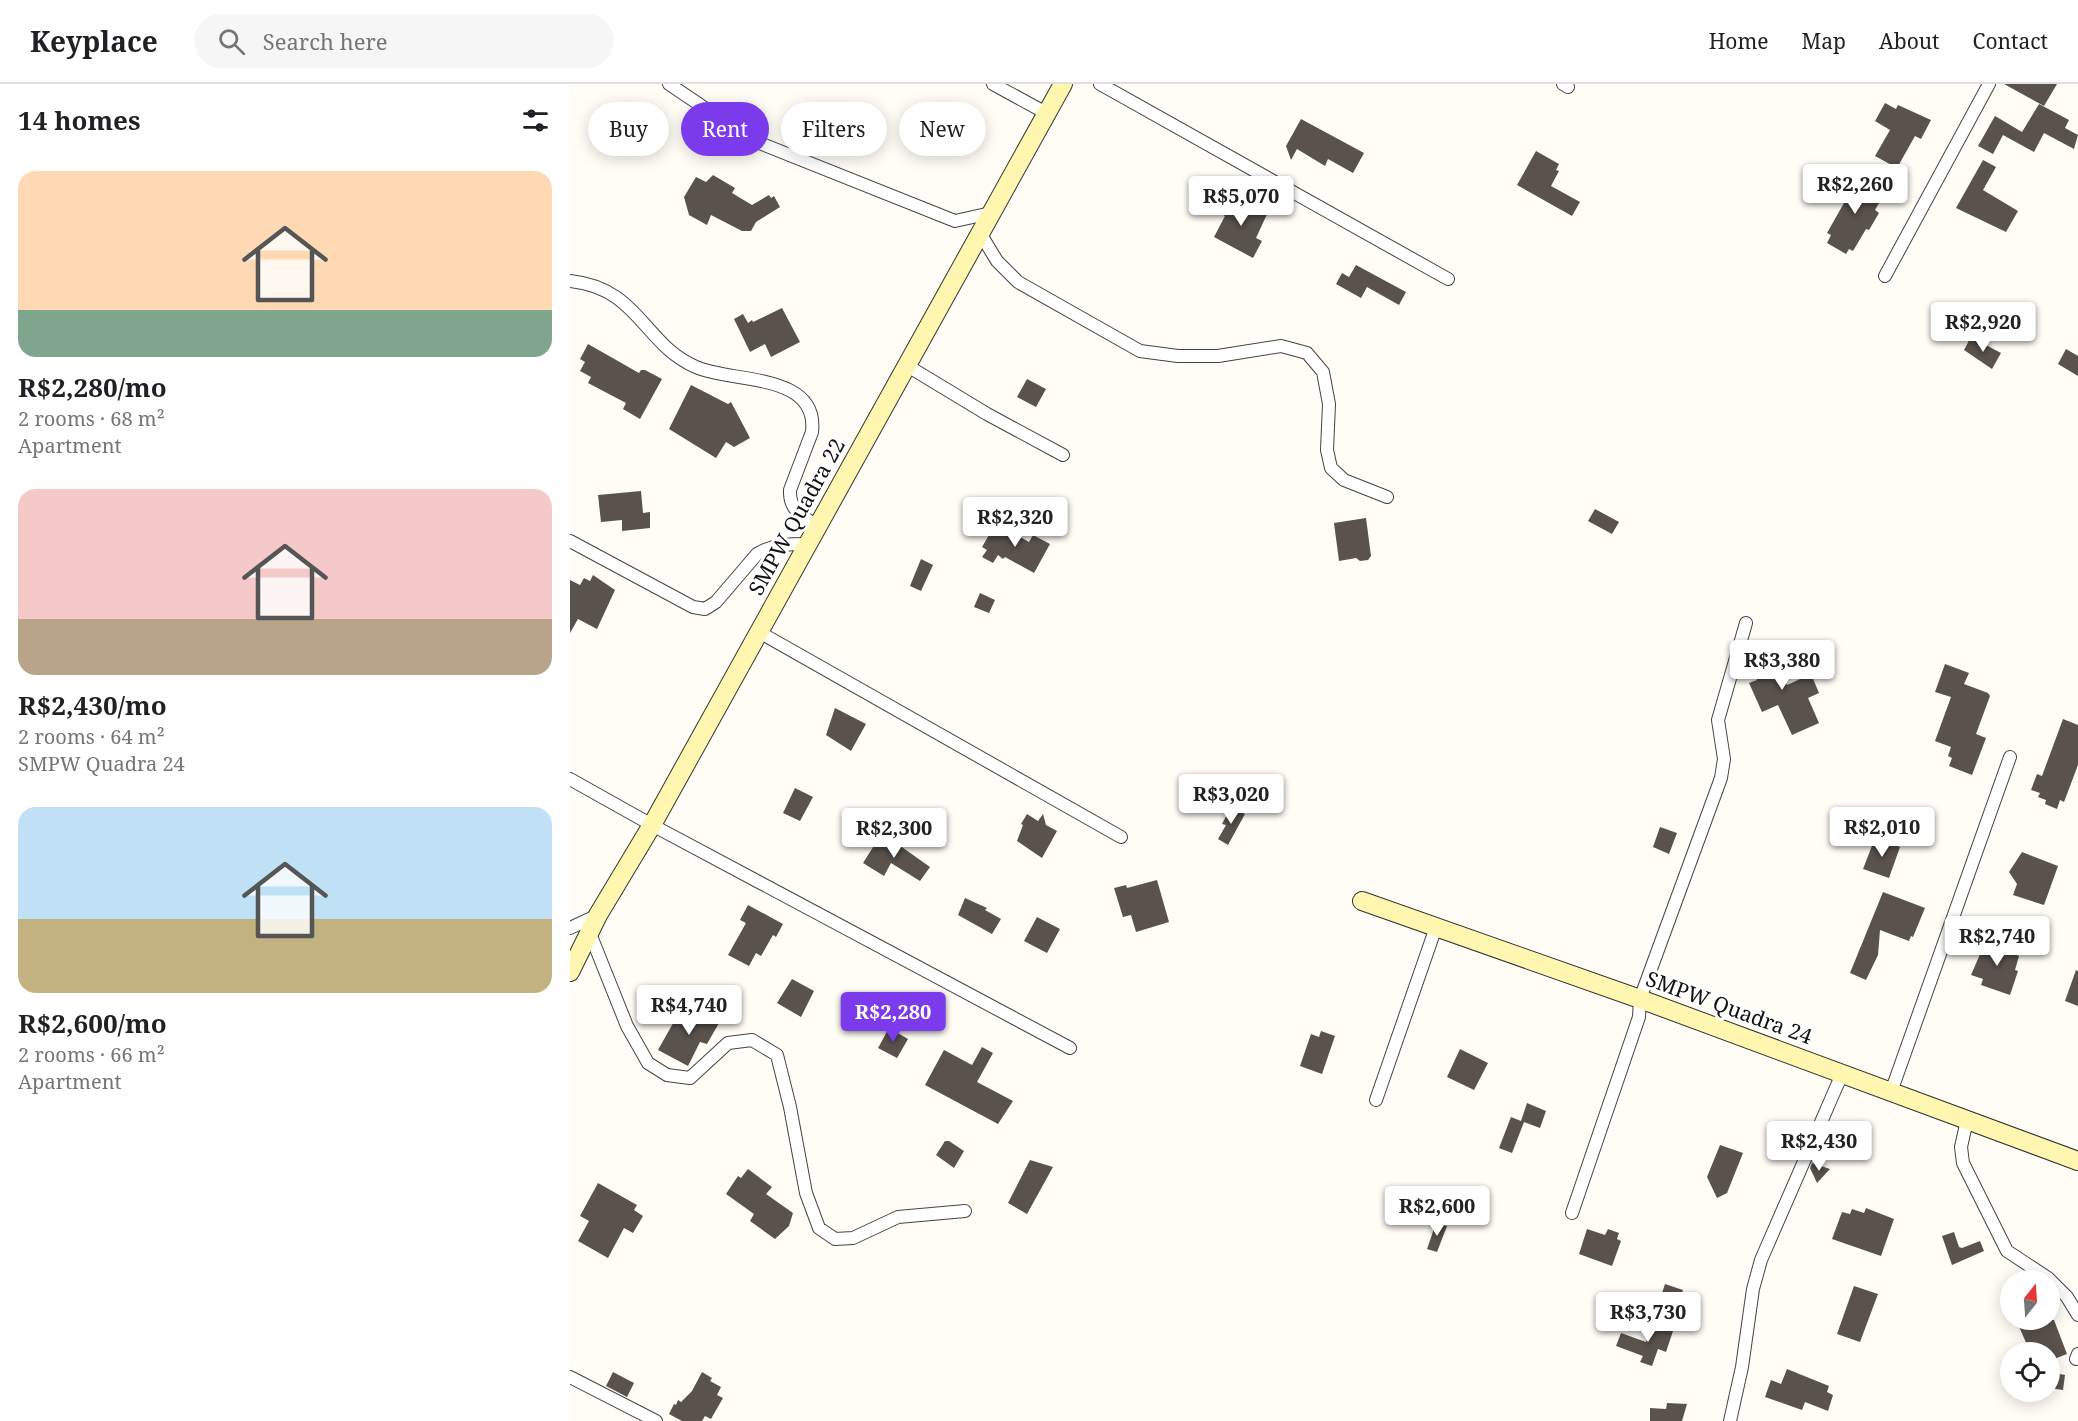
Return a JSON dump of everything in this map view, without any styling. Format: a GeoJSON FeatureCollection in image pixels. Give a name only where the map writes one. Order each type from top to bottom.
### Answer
{"type":"FeatureCollection","features":[{"type":"Feature","properties":{"kind":"street"},"geometry":{"type":"LineString","coordinates":[[669,84],[752,140],[955,221],[991,213]]}},
{"type":"Feature","properties":{"kind":"street"},"geometry":{"type":"LineString","coordinates":[[993,84],[1046,113]]}},
{"type":"Feature","properties":{"kind":"street","name":"SMPW Quadra 22"},"geometry":{"type":"LineString","coordinates":[[570,972],[589,931],[652,825],[1063,84]]}},
{"type":"Feature","properties":{"kind":"street"},"geometry":{"type":"LineString","coordinates":[[1100,84],[1448,279]]}},
{"type":"Feature","properties":{"kind":"street"},"geometry":{"type":"LineString","coordinates":[[1884,276],[1989,84]]}},
{"type":"Feature","properties":{"kind":"street"},"geometry":{"type":"LineString","coordinates":[[980,233],[997,261],[1018,282],[1140,351],[1178,356],[1218,356],[1281,346],[1307,353],[1323,372],[1329,404],[1327,450],[1331,468],[1344,480],[1387,497]]}},
{"type":"Feature","properties":{"kind":"street"},"geometry":{"type":"LineString","coordinates":[[570,281],[596,285],[608,290],[684,362],[710,373],[778,385],[802,400],[811,412],[812,432],[794,479],[790,499],[794,509],[817,526]]}},
{"type":"Feature","properties":{"kind":"street"},"geometry":{"type":"LineString","coordinates":[[906,366],[987,414],[1063,455]]}},
{"type":"Feature","properties":{"kind":"street"},"geometry":{"type":"LineString","coordinates":[[570,541],[693,607],[705,609],[716,602],[757,554],[784,544],[808,544]]}},
{"type":"Feature","properties":{"kind":"street"},"geometry":{"type":"LineString","coordinates":[[1572,1213],[1639,1017],[1640,999],[1721,778],[1724,759],[1718,720],[1746,623]]}},
{"type":"Feature","properties":{"kind":"street"},"geometry":{"type":"LineString","coordinates":[[759,632],[1121,837]]}},
{"type":"Feature","properties":{"kind":"street"},"geometry":{"type":"LineString","coordinates":[[1891,1092],[2010,757]]}},
{"type":"Feature","properties":{"kind":"street"},"geometry":{"type":"LineString","coordinates":[[570,778],[652,825],[1070,1048]]}},
{"type":"Feature","properties":{"kind":"street","name":"SMPW Quadra 24"},"geometry":{"type":"LineString","coordinates":[[1362,901],[1640,999],[2078,1161]]}},
{"type":"Feature","properties":{"kind":"street"},"geometry":{"type":"LineString","coordinates":[[570,928],[598,915]]}},
{"type":"Feature","properties":{"kind":"street"},"geometry":{"type":"LineString","coordinates":[[1376,1100],[1436,927]]}},
{"type":"Feature","properties":{"kind":"street"},"geometry":{"type":"LineString","coordinates":[[589,931],[627,1026],[648,1063],[667,1075],[690,1078],[728,1043],[752,1040],[777,1055],[790,1107],[806,1193],[819,1228],[835,1239],[853,1238],[898,1217],[965,1211]]}},
{"type":"Feature","properties":{"kind":"street"},"geometry":{"type":"LineString","coordinates":[[1730,1421],[1742,1367],[1753,1289],[1761,1260],[1842,1074]]}},
{"type":"Feature","properties":{"kind":"street"},"geometry":{"type":"LineString","coordinates":[[1967,1120],[1961,1147],[1963,1163],[2007,1251],[2048,1278],[2067,1297],[2078,1315]]}},
{"type":"Feature","properties":{"kind":"street"},"geometry":{"type":"LineString","coordinates":[[570,1377],[656,1421]]}},
{"type":"Feature","properties":{"kind":"building"},"geometry":{"type":"Polygon","coordinates":[[[2004,84],[2057,84],[2044,106],[2004,84]]]}},
{"type":"Feature","properties":{"kind":"building"},"geometry":{"type":"Polygon","coordinates":[[[1885,103],[1896,109],[1898,105],[1931,120],[1921,139],[1915,136],[1897,168],[1875,156],[1890,130],[1875,121],[1885,103]]]}},
{"type":"Feature","properties":{"kind":"building"},"geometry":{"type":"Polygon","coordinates":[[[2039,104],[2069,120],[2065,128],[2078,135],[2074,149],[2044,133],[2034,152],[2003,135],[1993,154],[1978,146],[1995,116],[2022,132],[2039,104]]]}},
{"type":"Feature","properties":{"kind":"building"},"geometry":{"type":"Polygon","coordinates":[[[1301,119],[1364,153],[1353,173],[1328,159],[1325,166],[1297,149],[1291,160],[1286,146],[1301,119]]]}},
{"type":"Feature","properties":{"kind":"building"},"geometry":{"type":"Polygon","coordinates":[[[1536,151],[1559,164],[1556,170],[1559,171],[1551,186],[1580,202],[1572,216],[1517,185],[1536,151]]]}},
{"type":"Feature","properties":{"kind":"building"},"geometry":{"type":"Polygon","coordinates":[[[1983,160],[1996,167],[1983,190],[2018,211],[2006,232],[1956,208],[1983,160]]]}},
{"type":"Feature","properties":{"kind":"building"},"geometry":{"type":"Polygon","coordinates":[[[1870,173],[1879,203],[1875,210],[1879,213],[1853,251],[1849,249],[1846,254],[1827,243],[1831,235],[1827,233],[1857,180],[1856,176],[1870,173]]]}},
{"type":"Feature","properties":{"kind":"building"},"geometry":{"type":"Polygon","coordinates":[[[713,175],[735,188],[732,193],[752,205],[769,195],[771,198],[774,196],[780,207],[756,222],[751,231],[742,231],[711,215],[707,225],[689,215],[684,197],[696,177],[706,182],[713,175]]]}},
{"type":"Feature","properties":{"kind":"building"},"geometry":{"type":"Polygon","coordinates":[[[1228,198],[1244,207],[1246,204],[1255,208],[1255,205],[1268,212],[1256,238],[1262,241],[1253,258],[1214,237],[1225,216],[1220,213],[1228,198]]]}},
{"type":"Feature","properties":{"kind":"building"},"geometry":{"type":"Polygon","coordinates":[[[1356,265],[1406,292],[1399,305],[1367,287],[1361,298],[1336,284],[1342,273],[1349,277],[1356,265]]]}},
{"type":"Feature","properties":{"kind":"building"},"geometry":{"type":"Polygon","coordinates":[[[782,308],[800,342],[771,357],[765,344],[750,352],[734,319],[743,314],[748,323],[752,320],[753,322],[782,308]]]}},
{"type":"Feature","properties":{"kind":"building"},"geometry":{"type":"Polygon","coordinates":[[[1971,337],[2001,353],[1992,369],[1964,350],[1971,337]]]}},
{"type":"Feature","properties":{"kind":"building"},"geometry":{"type":"Polygon","coordinates":[[[588,344],[639,373],[645,370],[662,379],[640,419],[623,409],[626,403],[588,383],[591,377],[580,371],[585,362],[580,359],[588,344]]]}},
{"type":"Feature","properties":{"kind":"building"},"geometry":{"type":"Polygon","coordinates":[[[2066,349],[2078,356],[2078,376],[2058,364],[2066,349]]]}},
{"type":"Feature","properties":{"kind":"building"},"geometry":{"type":"Polygon","coordinates":[[[1027,379],[1046,389],[1036,407],[1017,397],[1027,379]]]}},
{"type":"Feature","properties":{"kind":"building"},"geometry":{"type":"Polygon","coordinates":[[[691,385],[728,404],[731,402],[750,438],[734,447],[726,442],[716,458],[669,429],[691,385]]]}},
{"type":"Feature","properties":{"kind":"building"},"geometry":{"type":"Polygon","coordinates":[[[641,491],[643,513],[650,512],[650,528],[622,531],[622,520],[601,522],[598,495],[641,491]]]}},
{"type":"Feature","properties":{"kind":"building"},"geometry":{"type":"Polygon","coordinates":[[[1595,509],[1619,522],[1612,534],[1588,521],[1595,509]]]}},
{"type":"Feature","properties":{"kind":"building"},"geometry":{"type":"Polygon","coordinates":[[[1366,518],[1371,556],[1368,560],[1360,561],[1356,558],[1339,561],[1334,523],[1366,518]]]}},
{"type":"Feature","properties":{"kind":"building"},"geometry":{"type":"Polygon","coordinates":[[[996,523],[1029,542],[1033,535],[1050,544],[1034,573],[1005,557],[1003,559],[998,555],[993,563],[982,557],[987,550],[982,547],[996,523]]]}},
{"type":"Feature","properties":{"kind":"building"},"geometry":{"type":"Polygon","coordinates":[[[921,559],[933,565],[921,591],[910,586],[921,559]]]}},
{"type":"Feature","properties":{"kind":"building"},"geometry":{"type":"Polygon","coordinates":[[[593,575],[615,590],[597,629],[578,619],[570,633],[570,580],[580,585],[584,578],[590,581],[593,575]]]}},
{"type":"Feature","properties":{"kind":"building"},"geometry":{"type":"Polygon","coordinates":[[[980,593],[995,600],[989,613],[974,607],[980,593]]]}},
{"type":"Feature","properties":{"kind":"building"},"geometry":{"type":"Polygon","coordinates":[[[1773,644],[1782,662],[1778,664],[1787,685],[1811,674],[1819,693],[1808,698],[1819,723],[1792,735],[1778,705],[1762,712],[1749,683],[1757,680],[1746,656],[1773,644]]]}},
{"type":"Feature","properties":{"kind":"building"},"geometry":{"type":"Polygon","coordinates":[[[1945,664],[1969,673],[1964,684],[1988,693],[1990,696],[1976,734],[1986,738],[1972,775],[1949,766],[1952,758],[1948,756],[1951,747],[1935,741],[1951,697],[1935,692],[1945,664]]]}},
{"type":"Feature","properties":{"kind":"building"},"geometry":{"type":"Polygon","coordinates":[[[835,708],[866,724],[851,751],[826,735],[835,708]]]}},
{"type":"Feature","properties":{"kind":"building"},"geometry":{"type":"Polygon","coordinates":[[[2063,719],[2078,725],[2078,765],[2064,802],[2060,800],[2057,809],[2045,804],[2046,800],[2038,797],[2040,793],[2031,790],[2037,774],[2042,776],[2063,719]]]}},
{"type":"Feature","properties":{"kind":"building"},"geometry":{"type":"Polygon","coordinates":[[[795,788],[813,797],[800,821],[783,813],[795,788]]]}},
{"type":"Feature","properties":{"kind":"building"},"geometry":{"type":"Polygon","coordinates":[[[1231,807],[1245,814],[1228,845],[1218,839],[1226,825],[1222,824],[1231,807]]]}},
{"type":"Feature","properties":{"kind":"building"},"geometry":{"type":"Polygon","coordinates":[[[1027,814],[1038,821],[1043,814],[1046,825],[1057,831],[1042,858],[1017,841],[1023,825],[1021,824],[1027,814]]]}},
{"type":"Feature","properties":{"kind":"building"},"geometry":{"type":"Polygon","coordinates":[[[1660,827],[1677,833],[1669,854],[1653,847],[1660,827]]]}},
{"type":"Feature","properties":{"kind":"building"},"geometry":{"type":"Polygon","coordinates":[[[882,833],[930,867],[920,881],[891,863],[884,876],[863,863],[882,833]]]}},
{"type":"Feature","properties":{"kind":"building"},"geometry":{"type":"Polygon","coordinates":[[[1875,838],[1900,847],[1889,878],[1863,869],[1875,838]]]}},
{"type":"Feature","properties":{"kind":"building"},"geometry":{"type":"Polygon","coordinates":[[[2022,852],[2058,866],[2044,905],[2013,895],[2017,884],[2009,872],[2022,852]]]}},
{"type":"Feature","properties":{"kind":"building"},"geometry":{"type":"Polygon","coordinates":[[[1157,880],[1169,922],[1136,932],[1131,915],[1123,917],[1114,888],[1126,885],[1127,888],[1157,880]]]}},
{"type":"Feature","properties":{"kind":"building"},"geometry":{"type":"Polygon","coordinates":[[[1883,892],[1925,908],[1913,937],[1911,936],[1909,941],[1880,930],[1878,955],[1866,980],[1850,973],[1883,892]]]}},
{"type":"Feature","properties":{"kind":"building"},"geometry":{"type":"Polygon","coordinates":[[[965,898],[987,908],[985,910],[1001,919],[992,934],[958,915],[965,898]]]}},
{"type":"Feature","properties":{"kind":"building"},"geometry":{"type":"Polygon","coordinates":[[[748,905],[783,924],[776,937],[773,935],[761,956],[756,953],[749,966],[728,955],[746,923],[740,920],[748,905]]]}},
{"type":"Feature","properties":{"kind":"building"},"geometry":{"type":"Polygon","coordinates":[[[1037,917],[1060,929],[1047,953],[1024,941],[1037,917]]]}},
{"type":"Feature","properties":{"kind":"building"},"geometry":{"type":"Polygon","coordinates":[[[1987,938],[2004,944],[2002,949],[2019,956],[2015,970],[2018,971],[2010,995],[1981,985],[1983,979],[1971,975],[1987,938]]]}},
{"type":"Feature","properties":{"kind":"building"},"geometry":{"type":"Polygon","coordinates":[[[2076,970],[2078,971],[2078,1006],[2065,1001],[2076,970]]]}},
{"type":"Feature","properties":{"kind":"building"},"geometry":{"type":"Polygon","coordinates":[[[792,979],[814,991],[801,1017],[777,1003],[792,979]]]}},
{"type":"Feature","properties":{"kind":"building"},"geometry":{"type":"Polygon","coordinates":[[[698,1005],[716,1015],[714,1019],[719,1023],[707,1044],[700,1042],[688,1066],[658,1050],[676,1018],[688,1024],[698,1005]]]}},
{"type":"Feature","properties":{"kind":"building"},"geometry":{"type":"Polygon","coordinates":[[[889,1028],[908,1039],[897,1058],[878,1048],[889,1028]]]}},
{"type":"Feature","properties":{"kind":"building"},"geometry":{"type":"Polygon","coordinates":[[[1321,1031],[1335,1036],[1322,1074],[1300,1066],[1311,1034],[1319,1037],[1321,1031]]]}},
{"type":"Feature","properties":{"kind":"building"},"geometry":{"type":"Polygon","coordinates":[[[982,1047],[993,1053],[977,1082],[1013,1101],[998,1124],[925,1085],[944,1050],[972,1065],[982,1047]]]}},
{"type":"Feature","properties":{"kind":"building"},"geometry":{"type":"Polygon","coordinates":[[[1460,1049],[1488,1063],[1474,1090],[1447,1077],[1460,1049]]]}},
{"type":"Feature","properties":{"kind":"building"},"geometry":{"type":"Polygon","coordinates":[[[1527,1103],[1546,1111],[1540,1128],[1524,1122],[1512,1153],[1499,1148],[1511,1117],[1521,1121],[1527,1103]]]}},
{"type":"Feature","properties":{"kind":"building"},"geometry":{"type":"Polygon","coordinates":[[[945,1141],[949,1141],[964,1151],[954,1168],[936,1155],[945,1141]]]}},
{"type":"Feature","properties":{"kind":"building"},"geometry":{"type":"Polygon","coordinates":[[[1720,1145],[1743,1153],[1727,1193],[1717,1198],[1707,1177],[1720,1145]]]}},
{"type":"Feature","properties":{"kind":"building"},"geometry":{"type":"Polygon","coordinates":[[[1030,1160],[1053,1167],[1027,1214],[1008,1203],[1030,1160]]]}},
{"type":"Feature","properties":{"kind":"building"},"geometry":{"type":"Polygon","coordinates":[[[1812,1163],[1830,1169],[1817,1183],[1810,1168],[1812,1163]]]}},
{"type":"Feature","properties":{"kind":"building"},"geometry":{"type":"Polygon","coordinates":[[[748,1169],[772,1187],[766,1194],[793,1213],[789,1226],[775,1239],[750,1221],[754,1214],[726,1194],[738,1176],[741,1178],[748,1169]]]}},
{"type":"Feature","properties":{"kind":"building"},"geometry":{"type":"Polygon","coordinates":[[[598,1183],[637,1205],[634,1210],[643,1216],[633,1233],[624,1228],[608,1258],[578,1241],[589,1221],[580,1216],[598,1183]]]}},
{"type":"Feature","properties":{"kind":"building"},"geometry":{"type":"Polygon","coordinates":[[[1866,1208],[1894,1219],[1881,1256],[1832,1239],[1842,1212],[1850,1214],[1852,1209],[1864,1213],[1866,1208]]]}},
{"type":"Feature","properties":{"kind":"building"},"geometry":{"type":"Polygon","coordinates":[[[1436,1223],[1447,1226],[1437,1252],[1427,1249],[1436,1223]]]}},
{"type":"Feature","properties":{"kind":"building"},"geometry":{"type":"Polygon","coordinates":[[[1587,1229],[1605,1235],[1608,1229],[1619,1233],[1617,1239],[1621,1241],[1612,1266],[1579,1254],[1587,1229]]]}},
{"type":"Feature","properties":{"kind":"building"},"geometry":{"type":"Polygon","coordinates":[[[1954,1232],[1959,1247],[1980,1241],[1984,1251],[1952,1265],[1942,1236],[1954,1232]]]}},
{"type":"Feature","properties":{"kind":"building"},"geometry":{"type":"Polygon","coordinates":[[[1665,1284],[1683,1290],[1678,1305],[1660,1299],[1665,1284]]]}},
{"type":"Feature","properties":{"kind":"building"},"geometry":{"type":"Polygon","coordinates":[[[1854,1286],[1878,1294],[1860,1342],[1837,1334],[1854,1286]]]}},
{"type":"Feature","properties":{"kind":"building"},"geometry":{"type":"Polygon","coordinates":[[[1654,1320],[1674,1328],[1666,1352],[1658,1349],[1652,1366],[1640,1362],[1643,1356],[1616,1346],[1621,1333],[1646,1342],[1654,1320]]]}},
{"type":"Feature","properties":{"kind":"building"},"geometry":{"type":"Polygon","coordinates":[[[2020,1330],[2058,1330],[2067,1354],[2060,1357],[2060,1342],[2026,1342],[2020,1330]]]}},
{"type":"Feature","properties":{"kind":"building"},"geometry":{"type":"Polygon","coordinates":[[[1787,1369],[1829,1386],[1827,1392],[1833,1395],[1828,1411],[1805,1402],[1802,1410],[1765,1397],[1771,1380],[1781,1384],[1787,1369]]]}},
{"type":"Feature","properties":{"kind":"building"},"geometry":{"type":"Polygon","coordinates":[[[613,1372],[634,1383],[627,1397],[606,1386],[613,1372]]]}},
{"type":"Feature","properties":{"kind":"building"},"geometry":{"type":"Polygon","coordinates":[[[702,1372],[712,1378],[710,1381],[721,1387],[717,1395],[723,1398],[711,1419],[705,1416],[702,1421],[682,1421],[669,1414],[678,1400],[681,1402],[692,1391],[702,1372]]]}},
{"type":"Feature","properties":{"kind":"building"},"geometry":{"type":"Polygon","coordinates":[[[2060,1374],[2065,1375],[2063,1390],[2060,1390],[2060,1374]]]}},
{"type":"Feature","properties":{"kind":"building"},"geometry":{"type":"Polygon","coordinates":[[[1667,1403],[1687,1404],[1682,1421],[1650,1421],[1650,1408],[1666,1409],[1667,1403]]]}}]}
